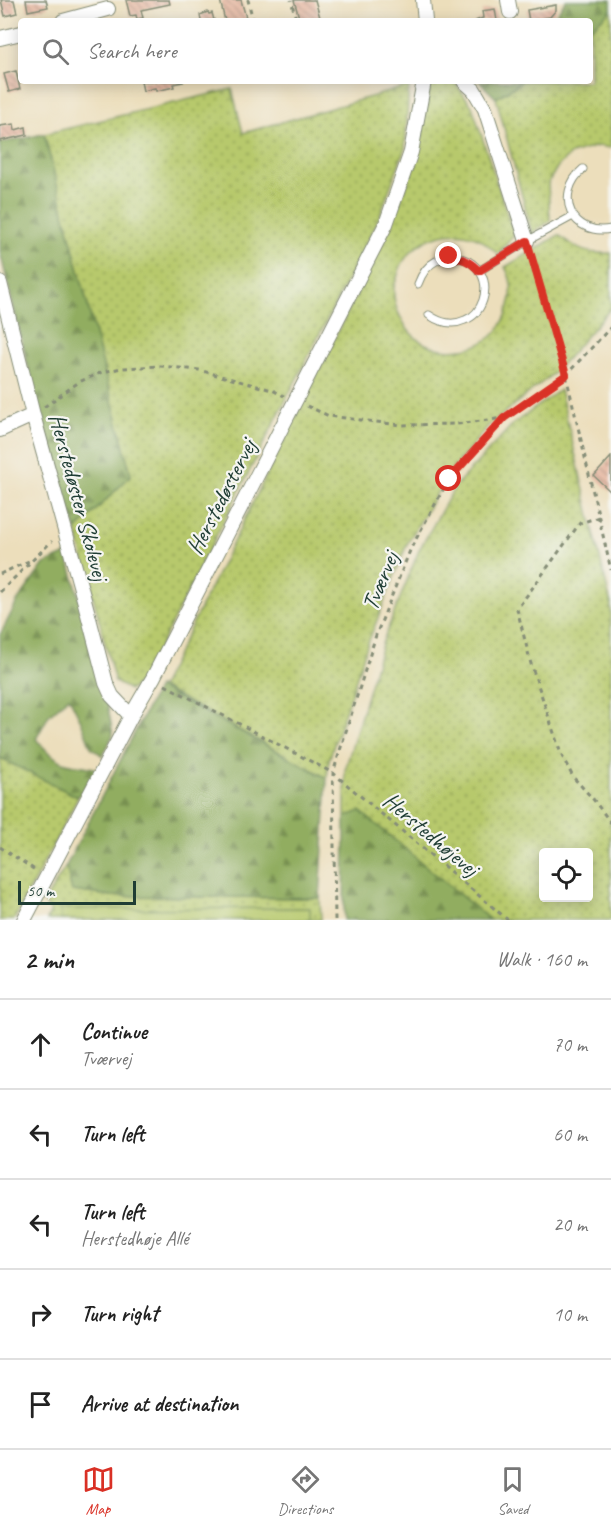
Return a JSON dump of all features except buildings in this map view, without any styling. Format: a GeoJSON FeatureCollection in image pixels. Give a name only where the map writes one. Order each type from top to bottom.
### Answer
{"type":"FeatureCollection","features":[{"type":"Feature","properties":{"kind":"street"},"geometry":{"type":"LineString","coordinates":[[423,0],[425,18]]}},
{"type":"Feature","properties":{"kind":"street"},"geometry":{"type":"LineString","coordinates":[[74,18],[108,9]]}},
{"type":"Feature","properties":{"kind":"street"},"geometry":{"type":"LineString","coordinates":[[0,38],[18,34]]}},
{"type":"Feature","properties":{"kind":"street","name":"Herstedøstervej"},"geometry":{"type":"LineString","coordinates":[[24,920],[153,678],[386,224],[411,152],[423,84]]}},
{"type":"Feature","properties":{"kind":"street"},"geometry":{"type":"LineString","coordinates":[[467,84],[474,90],[485,109],[527,241]]}},
{"type":"Feature","properties":{"kind":"street","name":"Herstedøster Skolevej"},"geometry":{"type":"LineString","coordinates":[[0,283],[33,415],[106,683],[112,696],[131,716]]}},
{"type":"Feature","properties":{"kind":"street"},"geometry":{"type":"LineString","coordinates":[[0,430],[33,415]]}},
{"type":"Feature","properties":{"kind":"lane"},"geometry":{"type":"LineString","coordinates":[[583,169],[576,175],[568,190],[573,216],[586,227],[603,231],[611,229]]}},
{"type":"Feature","properties":{"kind":"lane"},"geometry":{"type":"LineString","coordinates":[[479,271],[573,216]]}},
{"type":"Feature","properties":{"kind":"lane"},"geometry":{"type":"LineString","coordinates":[[418,284],[426,268],[441,258],[449,256],[466,260],[479,271],[483,279],[485,288],[482,305],[470,318],[462,322],[445,323],[429,315]]}},
{"type":"Feature","properties":{"kind":"path"},"geometry":{"type":"LineString","coordinates":[[249,0],[252,18]]}},
{"type":"Feature","properties":{"kind":"path"},"geometry":{"type":"LineString","coordinates":[[291,0],[296,18]]}},
{"type":"Feature","properties":{"kind":"path"},"geometry":{"type":"LineString","coordinates":[[527,241],[566,375],[611,570]]}},
{"type":"Feature","properties":{"kind":"path","name":"Tværvej"},"geometry":{"type":"LineString","coordinates":[[335,920],[333,772],[376,635],[411,548],[449,479],[504,418],[566,375],[610,330]]}},
{"type":"Feature","properties":{"kind":"path"},"geometry":{"type":"LineString","coordinates":[[33,415],[79,382],[102,372],[161,366],[199,370],[272,390],[328,416],[400,425],[457,424],[504,418]]}},
{"type":"Feature","properties":{"kind":"path"},"geometry":{"type":"LineString","coordinates":[[598,517],[580,523],[518,609],[531,664],[561,754],[573,777],[611,823]]}},
{"type":"Feature","properties":{"kind":"path"},"geometry":{"type":"LineString","coordinates":[[0,592],[65,528]]}},
{"type":"Feature","properties":{"kind":"path"},"geometry":{"type":"LineString","coordinates":[[0,574],[34,559]]}},
{"type":"Feature","properties":{"kind":"path","name":"Herstedhøjevej"},"geometry":{"type":"LineString","coordinates":[[153,678],[333,772],[508,920]]}},
{"type":"Feature","properties":{"kind":"path"},"geometry":{"type":"LineString","coordinates":[[0,847],[47,877]]}},
{"type":"Feature","properties":{"kind":"green space"},"geometry":{"type":"Polygon","coordinates":[[[566,0],[611,0],[611,10],[593,26],[593,18],[554,18],[566,0]]]}},
{"type":"Feature","properties":{"kind":"green space"},"geometry":{"type":"Polygon","coordinates":[[[611,10],[611,148],[598,146],[571,154],[558,166],[548,183],[550,221],[532,233],[496,98],[518,84],[593,84],[593,26],[611,10]]]}},
{"type":"Feature","properties":{"kind":"green space"},"geometry":{"type":"Polygon","coordinates":[[[430,84],[456,84],[472,106],[514,235],[498,254],[480,239],[455,234],[431,239],[410,252],[398,274],[394,287],[394,299],[401,318],[416,338],[436,348],[448,350],[470,347],[491,337],[502,323],[510,301],[510,281],[505,267],[559,235],[583,250],[611,253],[611,308],[555,372],[488,426],[449,473],[407,544],[368,643],[329,760],[327,778],[161,687],[391,225],[417,159],[430,84]]]}},
{"type":"Feature","properties":{"kind":"green space"},"geometry":{"type":"Polygon","coordinates":[[[482,84],[518,84],[496,98],[482,84]]]}},
{"type":"Feature","properties":{"kind":"green space"},"geometry":{"type":"Polygon","coordinates":[[[409,86],[405,148],[378,220],[143,679],[130,690],[115,682],[76,530],[131,475],[44,134],[232,89],[243,133],[409,86]]]}},
{"type":"Feature","properties":{"kind":"green space"},"geometry":{"type":"Polygon","coordinates":[[[44,134],[131,475],[76,530],[37,402],[0,252],[0,143],[44,134]]]}},
{"type":"Feature","properties":{"kind":"green space"},"geometry":{"type":"Polygon","coordinates":[[[560,390],[611,604],[611,920],[490,920],[361,812],[345,817],[345,770],[383,641],[419,550],[456,485],[513,424],[560,390]]]}},
{"type":"Feature","properties":{"kind":"green space"},"geometry":{"type":"Polygon","coordinates":[[[67,554],[104,685],[113,735],[103,756],[91,747],[69,697],[49,715],[36,739],[52,755],[63,762],[97,769],[78,797],[0,758],[0,635],[17,602],[44,564],[67,554]]]}},
{"type":"Feature","properties":{"kind":"green space"},"geometry":{"type":"Polygon","coordinates":[[[158,687],[327,778],[320,898],[112,896],[72,891],[66,866],[158,687]]]}},
{"type":"Feature","properties":{"kind":"green space"},"geometry":{"type":"Polygon","coordinates":[[[0,758],[78,797],[14,920],[0,920],[0,758]]]}},
{"type":"Feature","properties":{"kind":"green space"},"geometry":{"type":"Polygon","coordinates":[[[360,811],[490,920],[344,920],[345,817],[360,811]]]}},
{"type":"Feature","properties":{"kind":"green space"},"geometry":{"type":"Polygon","coordinates":[[[66,866],[73,891],[112,896],[320,898],[321,920],[47,920],[51,911],[44,902],[66,866]]]}},
{"type":"Feature","properties":{"kind":"green space"},"geometry":{"type":"Polygon","coordinates":[[[310,908],[310,920],[61,920],[61,909],[310,908]]]}},
{"type":"Feature","properties":{"kind":"route"},"geometry":{"type":"LineString","coordinates":[[449,256],[466,260],[479,271],[527,241],[566,375],[504,418],[449,479]]}}]}
